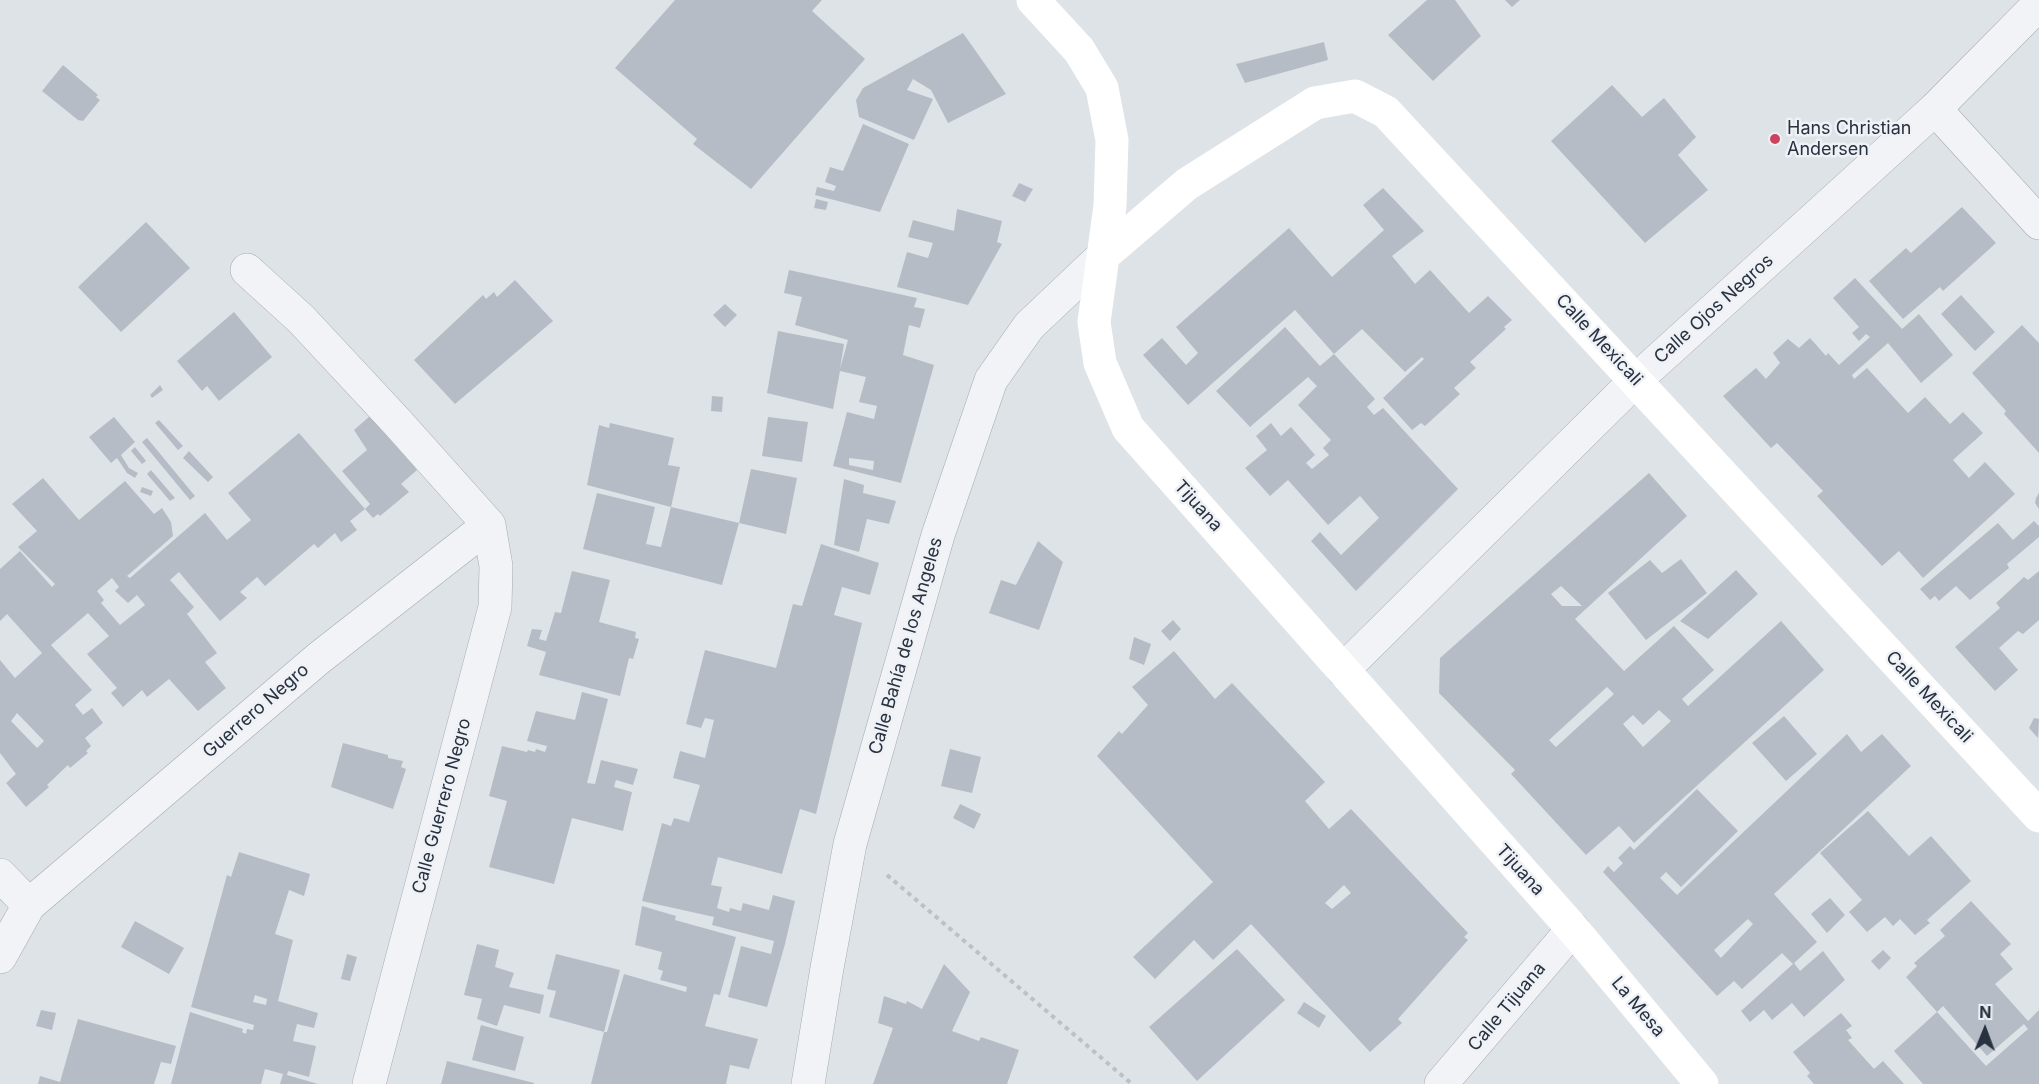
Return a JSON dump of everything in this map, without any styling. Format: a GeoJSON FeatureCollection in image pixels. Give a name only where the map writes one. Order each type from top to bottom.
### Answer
{"type":"FeatureCollection","features":[{"type":"Feature","properties":{"kind":"main road","name":"Tijuana"},"geometry":{"type":"LineString","coordinates":[[1033,0],[1079,50],[1102,88],[1112,140],[1110,206],[1094,322],[1100,363],[1128,428],[1573,929]]}},
{"type":"Feature","properties":{"kind":"main road","name":"Calle Mexicali"},"geometry":{"type":"LineString","coordinates":[[1104,255],[1187,184],[1315,103],[1355,96],[1386,112],[2039,816]]}},
{"type":"Feature","properties":{"kind":"main road","name":"La Mesa"},"geometry":{"type":"LineString","coordinates":[[1573,929],[1702,1084]]}},
{"type":"Feature","properties":{"kind":"street","name":"Calle Ojos Negros"},"geometry":{"type":"LineString","coordinates":[[1343,670],[1636,380],[1935,110],[2039,4]]}},
{"type":"Feature","properties":{"kind":"street"},"geometry":{"type":"LineString","coordinates":[[1935,110],[2039,223]]}},
{"type":"Feature","properties":{"kind":"street","name":"Calle Bahía de los Angeles"},"geometry":{"type":"LineString","coordinates":[[808,1084],[826,969],[850,844],[938,535],[991,380],[1029,326],[1104,255]]}},
{"type":"Feature","properties":{"kind":"street"},"geometry":{"type":"LineString","coordinates":[[247,270],[309,328],[398,422],[489,525]]}},
{"type":"Feature","properties":{"kind":"street","name":"Guerrero Negro"},"geometry":{"type":"LineString","coordinates":[[29,905],[319,658],[489,525]]}},
{"type":"Feature","properties":{"kind":"street","name":"Calle Guerrero Negro"},"geometry":{"type":"LineString","coordinates":[[369,1084],[495,607],[496,566],[489,525]]}},
{"type":"Feature","properties":{"kind":"street"},"geometry":{"type":"LineString","coordinates":[[0,874],[29,905],[0,957]]}},
{"type":"Feature","properties":{"kind":"street","name":"Calle Tijuana"},"geometry":{"type":"LineString","coordinates":[[1441,1084],[1573,929]]}},
{"type":"Feature","properties":{"kind":"path"},"geometry":{"type":"LineString","coordinates":[[850,844],[1132,1084]]}},
{"type":"Feature","properties":{"kind":"building"},"geometry":{"type":"Polygon","coordinates":[[[675,0],[822,0],[812,11],[865,59],[751,189],[693,144],[697,139],[615,68],[675,0]]]}},
{"type":"Feature","properties":{"kind":"building"},"geometry":{"type":"Polygon","coordinates":[[[1427,0],[1455,0],[1481,36],[1433,81],[1388,35],[1427,0]]]}},
{"type":"Feature","properties":{"kind":"building"},"geometry":{"type":"Polygon","coordinates":[[[1505,0],[1520,0],[1512,7],[1505,0]]]}},
{"type":"Feature","properties":{"kind":"building"},"geometry":{"type":"Polygon","coordinates":[[[963,33],[1006,94],[948,123],[931,90],[913,79],[907,90],[933,99],[914,140],[859,117],[856,100],[863,88],[963,33]]]}},
{"type":"Feature","properties":{"kind":"building"},"geometry":{"type":"Polygon","coordinates":[[[1324,42],[1328,60],[1245,83],[1236,64],[1324,42]]]}},
{"type":"Feature","properties":{"kind":"building"},"geometry":{"type":"Polygon","coordinates":[[[63,65],[98,95],[96,97],[100,100],[83,121],[78,120],[42,91],[63,65]]]}},
{"type":"Feature","properties":{"kind":"building"},"geometry":{"type":"Polygon","coordinates":[[[1612,85],[1642,117],[1664,98],[1696,137],[1678,155],[1708,190],[1645,243],[1551,141],[1612,85]]]}},
{"type":"Feature","properties":{"kind":"building"},"geometry":{"type":"Polygon","coordinates":[[[863,124],[909,144],[880,212],[815,195],[817,187],[834,191],[836,186],[825,182],[830,167],[843,171],[863,124]]]}},
{"type":"Feature","properties":{"kind":"building"},"geometry":{"type":"Polygon","coordinates":[[[1019,183],[1033,189],[1025,202],[1012,196],[1019,183]]]}},
{"type":"Feature","properties":{"kind":"building"},"geometry":{"type":"Polygon","coordinates":[[[1383,188],[1424,231],[1392,256],[1415,284],[1430,270],[1469,313],[1488,296],[1512,320],[1504,327],[1506,329],[1470,362],[1476,368],[1454,388],[1460,394],[1425,426],[1421,423],[1412,430],[1383,398],[1424,359],[1422,357],[1405,372],[1362,329],[1334,354],[1295,310],[1188,405],[1143,355],[1162,338],[1186,365],[1198,353],[1176,327],[1289,228],[1332,277],[1384,230],[1363,205],[1383,188]]]}},
{"type":"Feature","properties":{"kind":"building"},"geometry":{"type":"Polygon","coordinates":[[[816,199],[828,202],[826,210],[814,208],[816,199]]]}},
{"type":"Feature","properties":{"kind":"building"},"geometry":{"type":"Polygon","coordinates":[[[1962,207],[1996,243],[1943,291],[1940,287],[1903,319],[1869,281],[1906,248],[1911,253],[1962,207]]]}},
{"type":"Feature","properties":{"kind":"building"},"geometry":{"type":"Polygon","coordinates":[[[957,209],[1002,221],[997,242],[1002,244],[968,305],[897,287],[907,252],[928,258],[933,243],[908,237],[913,220],[954,231],[957,209]]]}},
{"type":"Feature","properties":{"kind":"building"},"geometry":{"type":"Polygon","coordinates":[[[146,222],[190,268],[121,332],[78,287],[146,222]]]}},
{"type":"Feature","properties":{"kind":"building"},"geometry":{"type":"Polygon","coordinates":[[[789,270],[917,298],[914,307],[925,309],[920,328],[909,325],[903,355],[934,365],[901,483],[833,466],[847,412],[874,419],[877,406],[859,402],[866,377],[840,371],[833,409],[767,393],[778,331],[844,344],[840,369],[848,340],[795,325],[802,297],[784,293],[789,270]],[[849,458],[849,465],[873,470],[874,461],[849,458]]]}},
{"type":"Feature","properties":{"kind":"building"},"geometry":{"type":"Polygon","coordinates":[[[1855,278],[1902,329],[1919,314],[1953,355],[1921,383],[1888,343],[1852,375],[1854,379],[1867,368],[1908,413],[1925,397],[1950,424],[1963,412],[1983,433],[1953,460],[1969,478],[1985,462],[2015,494],[1923,578],[1899,551],[1882,566],[1817,496],[1823,491],[1777,443],[1771,448],[1723,396],[1756,368],[1766,379],[1780,363],[1773,353],[1788,339],[1799,348],[1810,338],[1826,356],[1828,353],[1839,365],[1870,337],[1866,334],[1859,341],[1852,333],[1859,327],[1833,298],[1855,278]]]}},
{"type":"Feature","properties":{"kind":"building"},"geometry":{"type":"Polygon","coordinates":[[[515,280],[553,321],[455,404],[414,360],[483,295],[486,299],[494,292],[497,297],[515,280]]]}},
{"type":"Feature","properties":{"kind":"building"},"geometry":{"type":"Polygon","coordinates":[[[1961,295],[1995,332],[1975,351],[1941,314],[1961,295]]]}},
{"type":"Feature","properties":{"kind":"building"},"geometry":{"type":"Polygon","coordinates":[[[725,304],[737,315],[725,327],[713,315],[725,304]]]}},
{"type":"Feature","properties":{"kind":"building"},"geometry":{"type":"Polygon","coordinates":[[[234,312],[272,357],[219,401],[207,386],[202,391],[177,361],[234,312]]]}},
{"type":"Feature","properties":{"kind":"building"},"geometry":{"type":"Polygon","coordinates":[[[2022,325],[2039,343],[2039,453],[1972,373],[2022,325]]]}},
{"type":"Feature","properties":{"kind":"building"},"geometry":{"type":"Polygon","coordinates":[[[1285,327],[1320,366],[1334,354],[1375,399],[1367,407],[1374,415],[1383,408],[1458,489],[1356,591],[1311,541],[1320,532],[1341,555],[1379,518],[1360,496],[1328,525],[1288,480],[1270,496],[1245,468],[1267,450],[1256,436],[1271,423],[1281,436],[1291,427],[1315,455],[1306,463],[1312,469],[1329,455],[1323,448],[1331,440],[1298,405],[1317,386],[1308,377],[1250,427],[1216,391],[1285,327]]]}},
{"type":"Feature","properties":{"kind":"building"},"geometry":{"type":"Polygon","coordinates":[[[160,385],[163,390],[152,398],[150,395],[160,385]]]}},
{"type":"Feature","properties":{"kind":"building"},"geometry":{"type":"Polygon","coordinates":[[[712,396],[723,397],[722,412],[711,411],[712,396]]]}},
{"type":"Feature","properties":{"kind":"building"},"geometry":{"type":"Polygon","coordinates":[[[370,416],[417,470],[401,484],[409,492],[380,516],[378,514],[373,518],[365,509],[370,504],[342,471],[367,450],[354,430],[370,416]]]}},
{"type":"Feature","properties":{"kind":"building"},"geometry":{"type":"Polygon","coordinates":[[[114,417],[135,442],[121,455],[129,468],[138,473],[135,478],[127,473],[117,458],[111,463],[89,437],[114,417]]]}},
{"type":"Feature","properties":{"kind":"building"},"geometry":{"type":"Polygon","coordinates":[[[768,417],[808,422],[802,462],[762,456],[768,417]]]}},
{"type":"Feature","properties":{"kind":"building"},"geometry":{"type":"Polygon","coordinates":[[[159,420],[183,446],[178,450],[155,423],[159,420]]]}},
{"type":"Feature","properties":{"kind":"building"},"geometry":{"type":"Polygon","coordinates":[[[610,423],[674,438],[668,465],[680,467],[671,507],[587,485],[599,425],[609,428],[610,423]]]}},
{"type":"Feature","properties":{"kind":"building"},"geometry":{"type":"Polygon","coordinates":[[[299,433],[365,509],[350,521],[357,530],[341,542],[335,533],[318,548],[314,544],[265,586],[257,577],[240,592],[247,598],[220,621],[179,572],[170,580],[194,607],[187,614],[217,653],[205,662],[226,688],[198,711],[169,679],[147,697],[142,690],[123,707],[111,693],[117,688],[87,654],[109,636],[88,613],[51,645],[92,690],[75,705],[83,715],[92,708],[103,723],[85,738],[91,746],[86,751],[88,753],[70,768],[68,765],[47,785],[49,787],[26,807],[6,783],[16,774],[0,753],[0,660],[15,678],[42,653],[7,614],[0,621],[0,569],[20,551],[52,587],[55,584],[18,547],[37,531],[12,504],[43,478],[79,520],[125,481],[154,514],[162,508],[171,522],[173,536],[127,576],[130,578],[205,513],[227,540],[251,520],[228,493],[299,433]],[[112,578],[97,591],[104,600],[101,603],[120,625],[145,605],[137,595],[128,603],[115,591],[119,587],[112,578]],[[17,713],[11,721],[37,748],[44,741],[17,713]]]}},
{"type":"Feature","properties":{"kind":"building"},"geometry":{"type":"Polygon","coordinates":[[[147,438],[195,496],[190,500],[142,442],[147,438]]]}},
{"type":"Feature","properties":{"kind":"building"},"geometry":{"type":"Polygon","coordinates":[[[135,447],[146,461],[142,464],[131,451],[135,447]]]}},
{"type":"Feature","properties":{"kind":"building"},"geometry":{"type":"Polygon","coordinates":[[[189,451],[213,477],[208,482],[183,458],[189,451]]]}},
{"type":"Feature","properties":{"kind":"building"},"geometry":{"type":"Polygon","coordinates":[[[751,469],[797,478],[786,534],[739,523],[751,469]]]}},
{"type":"Feature","properties":{"kind":"building"},"geometry":{"type":"Polygon","coordinates":[[[151,470],[175,498],[170,501],[147,474],[151,470]]]}},
{"type":"Feature","properties":{"kind":"building"},"geometry":{"type":"Polygon","coordinates":[[[1649,473],[1687,516],[1575,619],[1624,671],[1674,626],[1714,670],[1682,699],[1688,706],[1781,621],[1824,670],[1634,843],[1619,826],[1586,855],[1511,774],[1515,770],[1439,693],[1440,658],[1649,473]],[[1561,586],[1551,594],[1562,606],[1582,606],[1561,586]],[[1607,687],[1549,740],[1556,747],[1614,694],[1607,687]],[[1659,710],[1643,725],[1633,715],[1623,724],[1643,747],[1671,721],[1659,710]]]}},
{"type":"Feature","properties":{"kind":"building"},"geometry":{"type":"Polygon","coordinates":[[[844,479],[864,485],[863,493],[896,501],[889,524],[867,519],[859,552],[834,545],[844,479]]]}},
{"type":"Feature","properties":{"kind":"building"},"geometry":{"type":"Polygon","coordinates":[[[142,487],[153,491],[151,496],[140,492],[142,487]]]}},
{"type":"Feature","properties":{"kind":"building"},"geometry":{"type":"Polygon","coordinates":[[[597,493],[655,507],[646,544],[661,547],[671,507],[739,523],[722,585],[583,549],[597,493]]]}},
{"type":"Feature","properties":{"kind":"building"},"geometry":{"type":"Polygon","coordinates":[[[2039,493],[2039,509],[2035,503],[2039,493]]]}},
{"type":"Feature","properties":{"kind":"building"},"geometry":{"type":"Polygon","coordinates":[[[2034,521],[2039,526],[2039,537],[2007,564],[2009,568],[1970,600],[1956,586],[1939,601],[1935,596],[1930,600],[1920,589],[1998,523],[2013,540],[2034,521]]]}},
{"type":"Feature","properties":{"kind":"building"},"geometry":{"type":"Polygon","coordinates":[[[1038,541],[1063,562],[1039,630],[989,613],[1001,580],[1016,585],[1038,541]]]}},
{"type":"Feature","properties":{"kind":"building"},"geometry":{"type":"Polygon","coordinates":[[[821,544],[879,563],[870,595],[842,587],[834,615],[862,623],[816,814],[800,809],[782,874],[718,857],[711,885],[722,887],[717,908],[729,912],[730,908],[741,911],[743,903],[769,910],[773,895],[795,901],[767,1007],[728,997],[741,946],[771,954],[774,941],[712,925],[714,917],[642,901],[662,823],[671,826],[674,818],[689,822],[700,785],[673,778],[680,751],[705,758],[714,720],[705,718],[701,728],[686,724],[705,650],[776,668],[793,604],[802,606],[821,544]]]}},
{"type":"Feature","properties":{"kind":"building"},"geometry":{"type":"Polygon","coordinates":[[[1681,559],[1707,593],[1646,640],[1608,593],[1650,560],[1662,573],[1681,559]]]}},
{"type":"Feature","properties":{"kind":"building"},"geometry":{"type":"Polygon","coordinates":[[[1736,570],[1758,594],[1708,639],[1680,621],[1736,570]]]}},
{"type":"Feature","properties":{"kind":"building"},"geometry":{"type":"Polygon","coordinates":[[[572,571],[610,580],[599,622],[636,632],[635,638],[639,639],[633,659],[629,658],[620,696],[539,675],[546,652],[527,646],[532,629],[542,630],[539,639],[546,641],[555,612],[561,613],[572,571]]]}},
{"type":"Feature","properties":{"kind":"building"},"geometry":{"type":"Polygon","coordinates":[[[2039,571],[2039,620],[2023,634],[2018,631],[1999,648],[2018,670],[1995,691],[1955,647],[2000,608],[1996,603],[2024,577],[2028,580],[2039,571]]]}},
{"type":"Feature","properties":{"kind":"building"},"geometry":{"type":"Polygon","coordinates":[[[1173,620],[1181,629],[1170,641],[1161,631],[1173,620]]]}},
{"type":"Feature","properties":{"kind":"building"},"geometry":{"type":"Polygon","coordinates":[[[1134,637],[1151,644],[1144,665],[1129,659],[1134,637]]]}},
{"type":"Feature","properties":{"kind":"building"},"geometry":{"type":"Polygon","coordinates":[[[1174,651],[1215,699],[1232,683],[1325,782],[1305,801],[1329,829],[1351,809],[1468,933],[1464,937],[1468,940],[1398,1019],[1402,1023],[1370,1052],[1251,924],[1213,960],[1194,940],[1155,979],[1133,957],[1213,882],[1097,756],[1119,731],[1122,734],[1148,705],[1132,687],[1174,651]],[[1344,885],[1325,903],[1332,909],[1351,893],[1344,885]]]}},
{"type":"Feature","properties":{"kind":"building"},"geometry":{"type":"Polygon","coordinates":[[[582,692],[608,699],[587,783],[595,784],[601,760],[638,769],[633,785],[616,780],[614,787],[632,792],[623,831],[572,818],[554,884],[489,867],[507,801],[489,796],[502,746],[527,752],[528,750],[535,752],[536,749],[545,752],[547,746],[527,741],[536,711],[575,720],[582,692]]]}},
{"type":"Feature","properties":{"kind":"building"},"geometry":{"type":"Polygon","coordinates":[[[1784,716],[1817,754],[1786,781],[1752,743],[1784,716]]]}},
{"type":"Feature","properties":{"kind":"building"},"geometry":{"type":"Polygon","coordinates":[[[2034,718],[2039,719],[2038,738],[2029,728],[2034,718]]]}},
{"type":"Feature","properties":{"kind":"building"},"geometry":{"type":"Polygon","coordinates":[[[1847,734],[1861,752],[1882,734],[1911,766],[1774,894],[1817,942],[1793,964],[1782,953],[1742,989],[1734,981],[1717,996],[1603,872],[1608,866],[1614,872],[1623,863],[1618,858],[1630,846],[1634,850],[1697,789],[1738,831],[1681,887],[1666,872],[1660,878],[1677,895],[1847,734]],[[1748,919],[1714,950],[1721,958],[1753,924],[1748,919]]]}},
{"type":"Feature","properties":{"kind":"building"},"geometry":{"type":"Polygon","coordinates":[[[343,743],[403,761],[401,767],[406,769],[393,809],[331,787],[343,743]]]}},
{"type":"Feature","properties":{"kind":"building"},"geometry":{"type":"Polygon","coordinates":[[[950,749],[981,757],[972,793],[941,786],[950,749]]]}},
{"type":"Feature","properties":{"kind":"building"},"geometry":{"type":"Polygon","coordinates":[[[960,804],[981,814],[974,829],[953,818],[960,804]]]}},
{"type":"Feature","properties":{"kind":"building"},"geometry":{"type":"Polygon","coordinates":[[[1868,811],[1909,856],[1931,836],[1971,881],[1927,920],[1930,923],[1915,935],[1900,919],[1893,926],[1885,917],[1867,932],[1849,912],[1862,900],[1820,853],[1868,811]]]}},
{"type":"Feature","properties":{"kind":"building"},"geometry":{"type":"Polygon","coordinates":[[[239,852],[310,874],[304,896],[289,890],[275,934],[293,940],[278,1001],[318,1013],[314,1028],[297,1024],[293,1041],[316,1046],[309,1077],[288,1071],[287,1075],[318,1084],[280,1084],[283,1074],[265,1069],[261,1084],[171,1084],[190,1012],[243,1029],[242,1032],[246,1034],[247,1029],[253,1030],[254,1025],[191,1007],[227,875],[231,877],[239,852]],[[255,995],[253,1002],[266,1005],[267,999],[255,995]]]}},
{"type":"Feature","properties":{"kind":"building"},"geometry":{"type":"Polygon","coordinates":[[[1830,898],[1845,915],[1827,933],[1811,914],[1830,898]]]}},
{"type":"Feature","properties":{"kind":"building"},"geometry":{"type":"Polygon","coordinates":[[[1971,901],[2011,944],[2000,954],[2013,969],[1995,984],[2028,1021],[2039,1010],[2039,1084],[1923,1084],[1894,1051],[1937,1012],[1906,977],[1917,966],[1914,963],[1945,936],[1940,930],[1971,901]],[[1943,1006],[1937,1012],[1986,1066],[2028,1029],[2024,1024],[1987,1056],[1943,1006]]]}},
{"type":"Feature","properties":{"kind":"building"},"geometry":{"type":"Polygon","coordinates":[[[642,906],[676,916],[675,920],[736,937],[720,995],[714,994],[705,1026],[758,1039],[749,1069],[730,1065],[726,1084],[591,1084],[604,1032],[607,1032],[624,974],[686,992],[687,987],[660,980],[663,971],[658,969],[662,952],[635,945],[642,906]]]}},
{"type":"Feature","properties":{"kind":"building"},"geometry":{"type":"Polygon","coordinates":[[[135,921],[184,948],[169,974],[121,947],[135,921]]]}},
{"type":"Feature","properties":{"kind":"building"},"geometry":{"type":"Polygon","coordinates":[[[477,944],[499,950],[495,967],[514,973],[509,987],[544,995],[540,1014],[504,1005],[497,1026],[477,1019],[482,999],[464,995],[477,944]]]}},
{"type":"Feature","properties":{"kind":"building"},"geometry":{"type":"Polygon","coordinates":[[[1237,949],[1285,1000],[1197,1081],[1149,1027],[1237,949]]]}},
{"type":"Feature","properties":{"kind":"building"},"geometry":{"type":"Polygon","coordinates":[[[1883,950],[1891,958],[1879,970],[1871,961],[1883,950]]]}},
{"type":"Feature","properties":{"kind":"building"},"geometry":{"type":"Polygon","coordinates":[[[1823,951],[1845,980],[1804,1017],[1792,1003],[1772,1020],[1764,1010],[1750,1022],[1741,1011],[1794,963],[1800,971],[1823,951]]]}},
{"type":"Feature","properties":{"kind":"building"},"geometry":{"type":"Polygon","coordinates":[[[347,954],[357,957],[350,981],[341,979],[347,954]]]}},
{"type":"Feature","properties":{"kind":"building"},"geometry":{"type":"Polygon","coordinates":[[[556,954],[620,970],[604,1032],[549,1017],[556,991],[547,989],[556,954]]]}},
{"type":"Feature","properties":{"kind":"building"},"geometry":{"type":"Polygon","coordinates":[[[944,964],[970,992],[952,1031],[979,1041],[981,1037],[1019,1050],[1007,1084],[873,1084],[893,1028],[878,1023],[884,996],[906,1004],[907,1001],[922,1009],[944,964]]]}},
{"type":"Feature","properties":{"kind":"building"},"geometry":{"type":"Polygon","coordinates":[[[1304,1002],[1326,1016],[1319,1028],[1297,1013],[1304,1002]]]}},
{"type":"Feature","properties":{"kind":"building"},"geometry":{"type":"Polygon","coordinates":[[[41,1010],[56,1013],[52,1030],[36,1026],[41,1010]]]}},
{"type":"Feature","properties":{"kind":"building"},"geometry":{"type":"Polygon","coordinates":[[[1841,1013],[1852,1026],[1846,1030],[1852,1038],[1848,1040],[1874,1069],[1883,1061],[1904,1084],[1814,1084],[1807,1076],[1810,1073],[1793,1052],[1841,1013]]]}},
{"type":"Feature","properties":{"kind":"building"},"geometry":{"type":"Polygon","coordinates":[[[78,1019],[176,1046],[171,1064],[161,1062],[154,1084],[38,1084],[40,1076],[60,1082],[78,1019]]]}},
{"type":"Feature","properties":{"kind":"building"},"geometry":{"type":"Polygon","coordinates":[[[481,1025],[524,1037],[515,1071],[472,1060],[481,1025]]]}},
{"type":"Feature","properties":{"kind":"building"},"geometry":{"type":"Polygon","coordinates":[[[447,1061],[534,1083],[534,1084],[441,1084],[447,1061]]]}},
{"type":"Feature","properties":{"kind":"place","name":"Hans Christian Andersen"},"geometry":{"type":"Point","coordinates":[1775,139]}}]}
